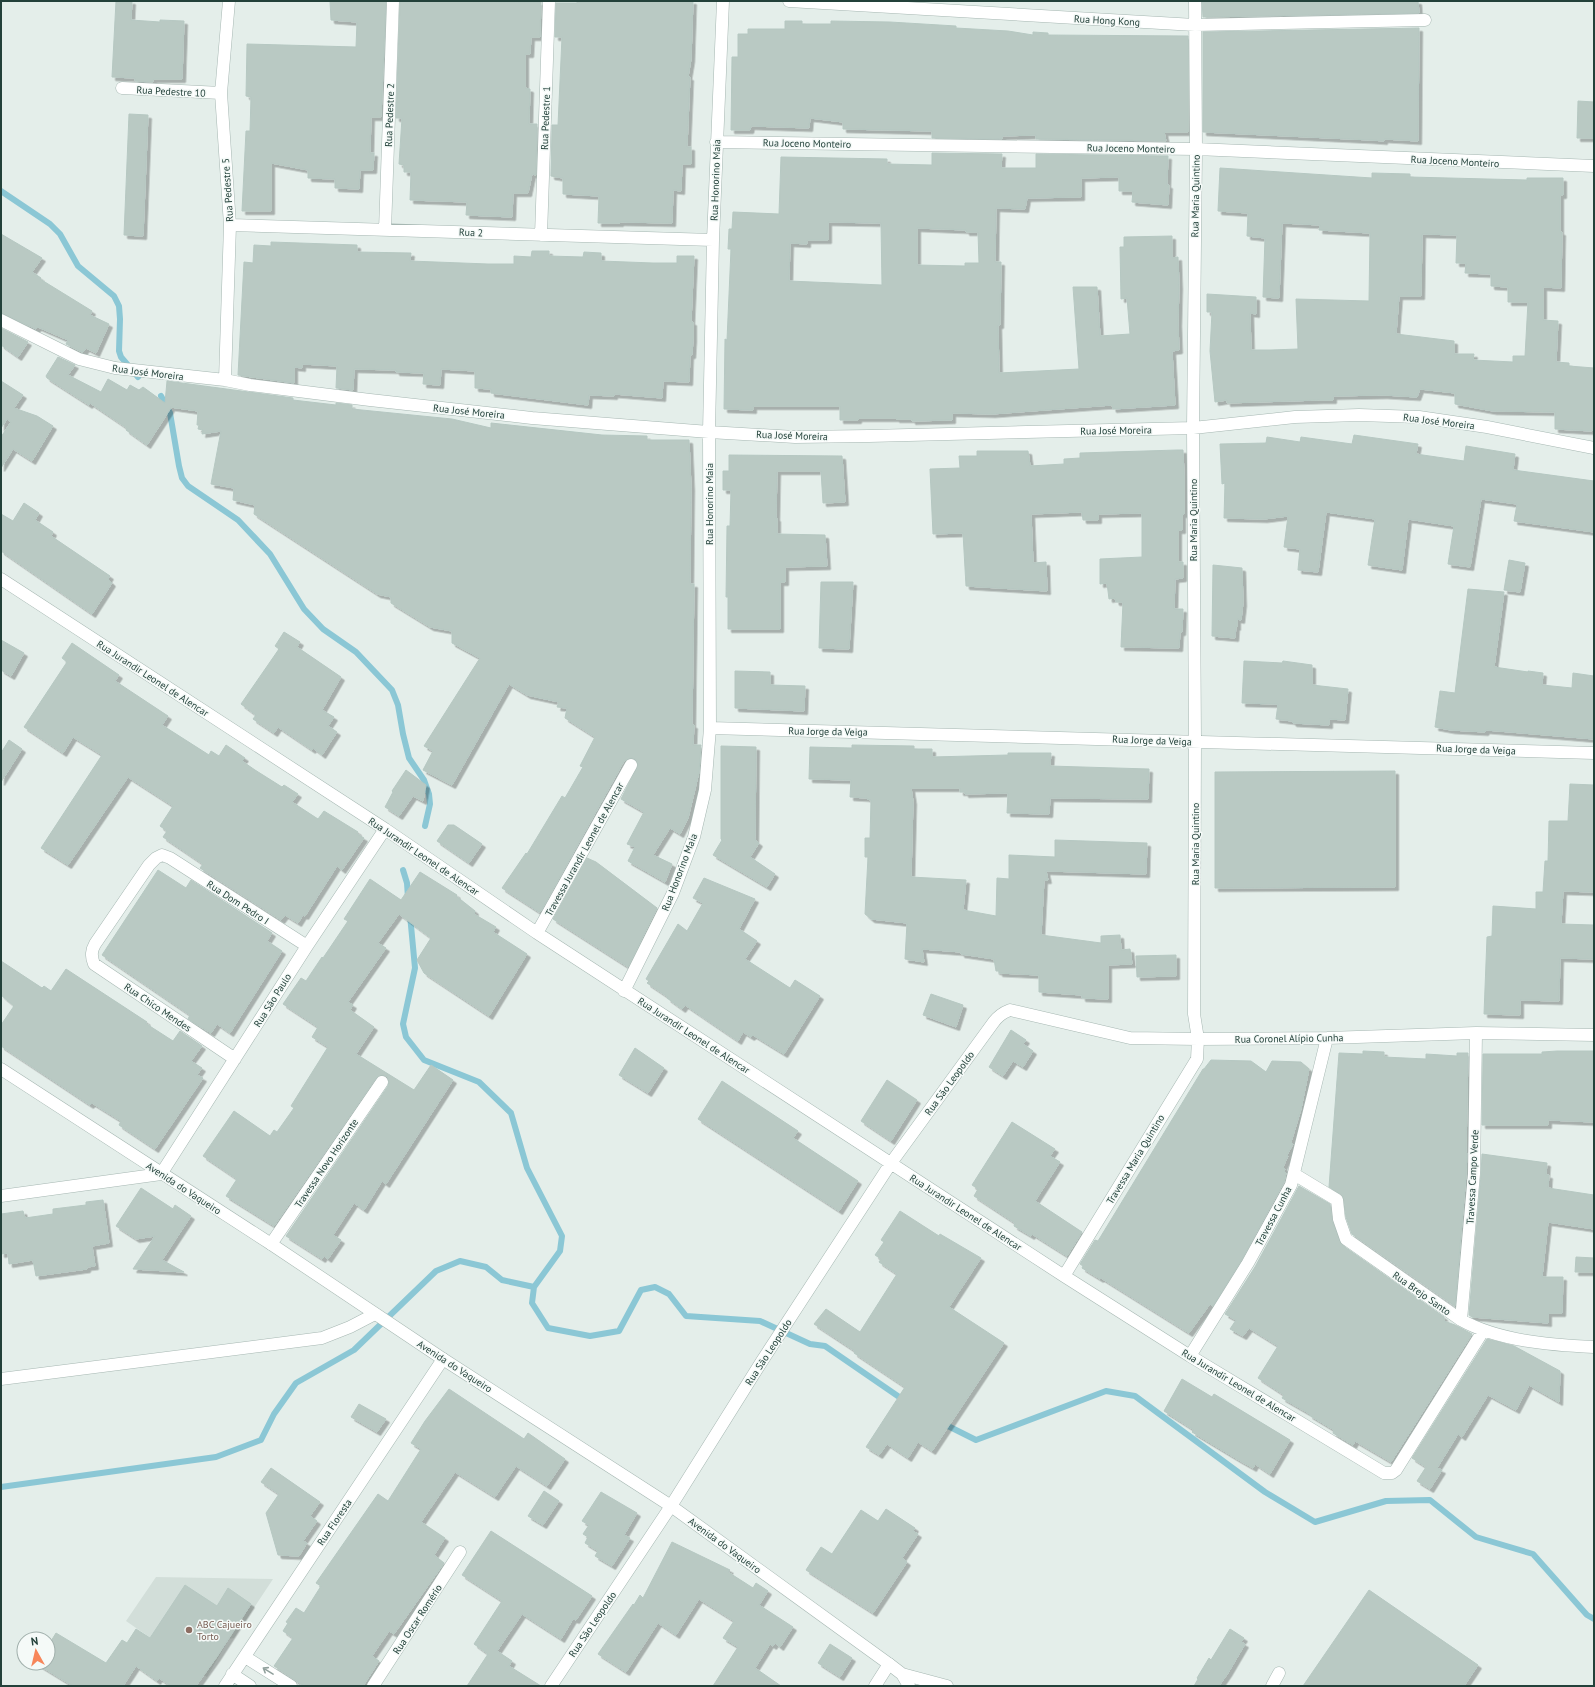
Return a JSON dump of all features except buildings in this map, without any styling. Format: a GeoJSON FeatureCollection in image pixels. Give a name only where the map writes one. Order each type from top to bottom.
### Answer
{"type":"FeatureCollection","features":[{"type":"Feature","properties":{"kind":"street","name":"Rua Pedestre 5"},"geometry":{"type":"LineString","coordinates":[[225,380],[230,225],[221,93],[229,1]]}},
{"type":"Feature","properties":{"kind":"street","name":"Rua Pedestre 2"},"geometry":{"type":"LineString","coordinates":[[385,230],[393,1]]}},
{"type":"Feature","properties":{"kind":"street","name":"Rua Pedestre 1"},"geometry":{"type":"LineString","coordinates":[[542,235],[549,1]]}},
{"type":"Feature","properties":{"kind":"street","name":"Rua Honorino Maia"},"geometry":{"type":"LineString","coordinates":[[624,991],[673,893],[694,837],[705,790],[710,728],[709,432],[713,240],[723,1]]}},
{"type":"Feature","properties":{"kind":"street","name":"Rua Hong Kong"},"geometry":{"type":"LineString","coordinates":[[789,1],[1195,26],[1425,20]]}},
{"type":"Feature","properties":{"kind":"street","name":"Rua Maria Quintino"},"geometry":{"type":"LineString","coordinates":[[1195,1],[1196,149],[1193,428],[1195,741],[1194,1014],[1198,1039]]}},
{"type":"Feature","properties":{"kind":"street","name":"Rua Pedestre 10"},"geometry":{"type":"LineString","coordinates":[[122,88],[221,93]]}},
{"type":"Feature","properties":{"kind":"street","name":"Rua Joceno Monteiro"},"geometry":{"type":"LineString","coordinates":[[716,142],[1196,149],[1594,166]]}},
{"type":"Feature","properties":{"kind":"street","name":"Rua 2"},"geometry":{"type":"LineString","coordinates":[[230,225],[713,240]]}},
{"type":"Feature","properties":{"kind":"street","name":"Rua José Moreira"},"geometry":{"type":"LineString","coordinates":[[1,320],[79,359],[115,368],[149,373],[225,380],[250,385],[370,400],[532,418],[709,432],[796,436],[869,436],[1193,428],[1302,417],[1359,415],[1419,417],[1487,427],[1594,448]]}},
{"type":"Feature","properties":{"kind":"street","name":"Rua Jurandir Leonel de Alencar"},"geometry":{"type":"LineString","coordinates":[[3,584],[385,829],[624,991],[1064,1276],[1190,1356],[1384,1472],[1392,1473],[1396,1470],[1483,1331]]}},
{"type":"Feature","properties":{"kind":"street","name":"Rua Jorge da Veiga"},"geometry":{"type":"LineString","coordinates":[[710,728],[1594,753]]}},
{"type":"Feature","properties":{"kind":"street","name":"Travessa Jurandir Leonel de Alencar"},"geometry":{"type":"LineString","coordinates":[[537,933],[631,765]]}},
{"type":"Feature","properties":{"kind":"street","name":"Rua São Paulo"},"geometry":{"type":"LineString","coordinates":[[161,1174],[307,946],[385,829]]}},
{"type":"Feature","properties":{"kind":"street","name":"Rua Dom Pedro I"},"geometry":{"type":"LineString","coordinates":[[92,950],[149,865],[156,858],[162,856],[170,858],[307,946]]}},
{"type":"Feature","properties":{"kind":"street","name":"Rua Chico Mendes"},"geometry":{"type":"LineString","coordinates":[[92,950],[91,957],[94,964],[235,1059]]}},
{"type":"Feature","properties":{"kind":"street","name":"Rua Coronel Alípio Cunha"},"geometry":{"type":"LineString","coordinates":[[992,1023],[998,1016],[1010,1010],[1130,1038],[1327,1038],[1476,1033],[1594,1035]]}},
{"type":"Feature","properties":{"kind":"street","name":"Rua São Leopoldo"},"geometry":{"type":"LineString","coordinates":[[551,1686],[671,1506],[762,1361],[891,1163],[992,1023]]}},
{"type":"Feature","properties":{"kind":"street","name":"Travessa Campo Verde"},"geometry":{"type":"LineString","coordinates":[[1460,1320],[1474,1174],[1476,1033]]}},
{"type":"Feature","properties":{"kind":"street","name":"Travessa Cunha"},"geometry":{"type":"LineString","coordinates":[[1190,1356],[1248,1263],[1291,1185],[1327,1038]]}},
{"type":"Feature","properties":{"kind":"street","name":"Travessa Maria Quintino"},"geometry":{"type":"LineString","coordinates":[[1064,1276],[1197,1059],[1198,1039]]}},
{"type":"Feature","properties":{"kind":"street","name":"Avenida do Vaqueiro"},"geometry":{"type":"LineString","coordinates":[[1,1068],[161,1174],[271,1244],[443,1359],[671,1506],[889,1664],[902,1674],[909,1686]]}},
{"type":"Feature","properties":{"kind":"street","name":"Travessa Novo Horizonte"},"geometry":{"type":"LineString","coordinates":[[271,1244],[382,1082]]}},
{"type":"Feature","properties":{"kind":"street"},"geometry":{"type":"LineString","coordinates":[[1,1196],[161,1174]]}},
{"type":"Feature","properties":{"kind":"street","name":"Rua Brejo Santo"},"geometry":{"type":"LineString","coordinates":[[1294,1174],[1336,1200],[1339,1219],[1346,1239],[1460,1320],[1495,1335],[1563,1345],[1594,1347]]}},
{"type":"Feature","properties":{"kind":"street"},"geometry":{"type":"LineString","coordinates":[[1,1380],[322,1338],[350,1327],[376,1314]]}},
{"type":"Feature","properties":{"kind":"street","name":"Rua Floresta"},"geometry":{"type":"LineString","coordinates":[[225,1686],[443,1359]]}},
{"type":"Feature","properties":{"kind":"street","name":"Rua Oscar Romério"},"geometry":{"type":"LineString","coordinates":[[373,1686],[460,1552]]}},
{"type":"Feature","properties":{"kind":"street"},"geometry":{"type":"LineString","coordinates":[[245,1656],[291,1686]]}},
{"type":"Feature","properties":{"kind":"street"},"geometry":{"type":"LineString","coordinates":[[874,1686],[889,1664]]}},
{"type":"Feature","properties":{"kind":"street"},"geometry":{"type":"LineString","coordinates":[[232,1674],[250,1686]]}},
{"type":"Feature","properties":{"kind":"street","name":"Avenida do Vaqueiro"},"geometry":{"type":"LineString","coordinates":[[902,1674],[947,1686]]}},
{"type":"Feature","properties":{"kind":"street"},"geometry":{"type":"LineString","coordinates":[[1272,1686],[1279,1674]]}},
{"type":"Feature","properties":{"kind":"shaded area","name":"ABC Cajueiro Torto"},"geometry":{"type":"Polygon","coordinates":[[[156,1577],[273,1579],[234,1638],[229,1639],[207,1677],[126,1621],[156,1577]]]}},
{"type":"Feature","properties":{"kind":"waterway"},"geometry":{"type":"LineString","coordinates":[[1,191],[50,224],[60,234],[78,266],[114,296],[119,306],[119,351],[121,357],[138,377]]}},
{"type":"Feature","properties":{"kind":"waterway"},"geometry":{"type":"LineString","coordinates":[[161,396],[170,413],[179,466],[182,478],[188,486],[238,520],[270,554],[304,609],[323,629],[356,652],[392,690],[398,705],[409,758],[424,780],[429,794],[430,804],[425,826]]}},
{"type":"Feature","properties":{"kind":"waterway"},"geometry":{"type":"LineString","coordinates":[[403,870],[407,883],[408,898]]}},
{"type":"Feature","properties":{"kind":"waterway"},"geometry":{"type":"LineString","coordinates":[[410,915],[415,968],[403,1024],[406,1037],[424,1060],[479,1082],[511,1113],[527,1168],[562,1236],[560,1251],[534,1287],[532,1303],[548,1328],[590,1336],[619,1331],[641,1290],[655,1287],[669,1294],[686,1316],[760,1321],[810,1344],[825,1346],[905,1401]]}},
{"type":"Feature","properties":{"kind":"waterway"},"geometry":{"type":"LineString","coordinates":[[1,1487],[216,1457],[261,1440],[274,1414],[296,1383],[354,1350],[436,1271],[460,1261],[486,1267],[502,1280],[534,1287]]}},
{"type":"Feature","properties":{"kind":"waterway"},"geometry":{"type":"LineString","coordinates":[[942,1423],[976,1440],[1106,1391],[1135,1396],[1265,1492],[1315,1522],[1386,1501],[1430,1500],[1476,1537],[1533,1554],[1587,1615],[1594,1619]]}},
{"type":"Feature","properties":{"kind":"place","name":"ABC Cajueiro Torto"},"geometry":{"type":"Point","coordinates":[189,1630]}}]}
